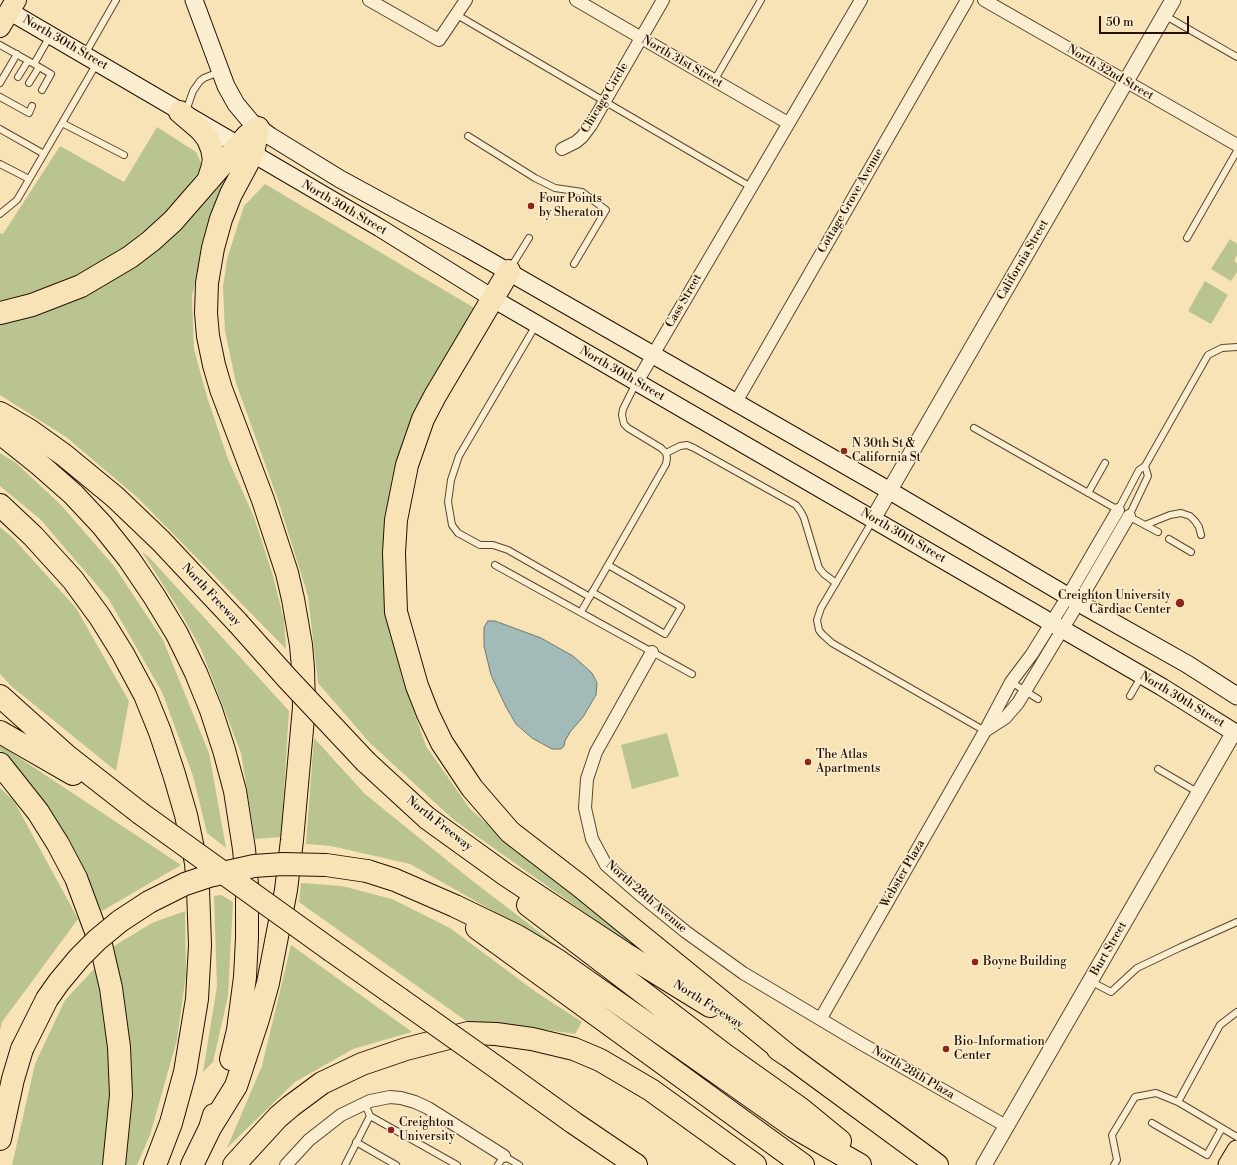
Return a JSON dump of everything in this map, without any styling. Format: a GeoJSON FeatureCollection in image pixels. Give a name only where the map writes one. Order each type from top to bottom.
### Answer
{"type":"FeatureCollection","features":[{"type":"Feature","properties":{"kind":"highway"},"geometry":{"type":"LineString","coordinates":[[182,113],[201,130],[208,139],[212,149],[214,160],[208,182]]}},
{"type":"Feature","properties":{"kind":"highway"},"geometry":{"type":"LineString","coordinates":[[192,1165],[210,1128],[236,1086],[268,983],[286,890],[304,707],[304,668],[293,599],[287,573],[263,500],[221,389],[208,336],[206,313],[207,283],[213,248],[221,219],[246,149],[247,136],[258,128]]}},
{"type":"Feature","properties":{"kind":"highway"},"geometry":{"type":"LineString","coordinates":[[0,313],[56,297],[81,286],[130,257],[151,241],[173,221],[208,182],[246,149]]}},
{"type":"Feature","properties":{"kind":"highway"},"geometry":{"type":"LineString","coordinates":[[509,272],[435,396],[423,419],[407,465],[396,520],[394,553],[396,612],[417,686],[442,743],[472,788],[510,832],[580,886],[790,1057]]}},
{"type":"Feature","properties":{"kind":"highway","name":"North Freeway"},"geometry":{"type":"LineString","coordinates":[[0,413],[29,430],[64,455],[115,497],[161,541],[366,762],[427,818],[506,875],[624,953],[790,1057],[935,1164]]}},
{"type":"Feature","properties":{"kind":"highway"},"geometry":{"type":"LineString","coordinates":[[0,433],[73,494],[102,525],[129,559],[154,596],[187,653],[204,692],[222,744],[235,791],[244,849],[248,903],[247,950],[242,1006],[238,1030],[225,1082],[210,1128]]}},
{"type":"Feature","properties":{"kind":"highway"},"geometry":{"type":"LineString","coordinates":[[0,505],[33,536],[73,580],[100,617],[123,654],[145,695],[160,732],[172,766],[186,815],[196,864],[198,889],[200,945],[197,999],[190,1048],[183,1078],[171,1123],[155,1165]]}},
{"type":"Feature","properties":{"kind":"highway"},"geometry":{"type":"LineString","coordinates":[[0,696],[67,756],[140,813],[574,1123],[636,1165]]}},
{"type":"Feature","properties":{"kind":"highway"},"geometry":{"type":"LineString","coordinates":[[0,732],[140,813]]}},
{"type":"Feature","properties":{"kind":"highway"},"geometry":{"type":"LineString","coordinates":[[0,764],[38,812],[58,844],[76,878],[101,945],[111,988],[119,1047],[121,1095],[114,1165]]}},
{"type":"Feature","properties":{"kind":"highway"},"geometry":{"type":"LineString","coordinates":[[427,818],[489,876],[725,1055],[801,1110],[870,1165]]}},
{"type":"Feature","properties":{"kind":"highway"},"geometry":{"type":"LineString","coordinates":[[0,1106],[22,1049],[47,999],[79,958],[97,940],[120,921],[149,902],[185,884],[209,876],[254,866],[283,864],[326,865],[367,872],[395,880],[517,936],[557,960],[794,1127],[860,1165]]}},
{"type":"Feature","properties":{"kind":"highway"},"geometry":{"type":"LineString","coordinates":[[415,889],[466,921],[507,950],[803,1165]]}},
{"type":"Feature","properties":{"kind":"highway"},"geometry":{"type":"LineString","coordinates":[[234,1165],[278,1117],[322,1083],[369,1061],[406,1049],[468,1033],[496,1034],[532,1039],[574,1049],[600,1060],[651,1090],[756,1165]]}},
{"type":"Feature","properties":{"kind":"highway"},"geometry":{"type":"LineString","coordinates":[[0,1139],[13,1079],[22,1049]]}},
{"type":"Feature","properties":{"kind":"main road","name":"North 30th Street"},"geometry":{"type":"LineString","coordinates":[[194,0],[226,86],[244,115],[258,128],[340,179],[509,272],[890,491],[1187,664],[1237,696]]}},
{"type":"Feature","properties":{"kind":"main road","name":"North 30th Street"},"geometry":{"type":"LineString","coordinates":[[6,11],[91,58],[182,113],[380,228],[536,324],[874,519],[1236,731]]}},
{"type":"Feature","properties":{"kind":"main road"},"geometry":{"type":"LineString","coordinates":[[1228,1165],[1237,1150]]}},
{"type":"Feature","properties":{"kind":"street"},"geometry":{"type":"LineString","coordinates":[[368,0],[439,40],[466,0]]}},
{"type":"Feature","properties":{"kind":"street","name":"North 31st Street"},"geometry":{"type":"LineString","coordinates":[[576,0],[788,124]]}},
{"type":"Feature","properties":{"kind":"street","name":"Chicago Circle"},"geometry":{"type":"LineString","coordinates":[[562,149],[576,142],[591,125],[663,0]]}},
{"type":"Feature","properties":{"kind":"street","name":"Cass Street"},"geometry":{"type":"LineString","coordinates":[[637,382],[861,0]]}},
{"type":"Feature","properties":{"kind":"street","name":"Cottage Grove Avenue"},"geometry":{"type":"LineString","coordinates":[[736,402],[967,0]]}},
{"type":"Feature","properties":{"kind":"street","name":"North 32nd Street"},"geometry":{"type":"LineString","coordinates":[[984,0],[1237,146]]}},
{"type":"Feature","properties":{"kind":"street","name":"California Street"},"geometry":{"type":"LineString","coordinates":[[874,519],[1126,82],[1168,6]]}},
{"type":"Feature","properties":{"kind":"street","name":"Webster Plaza"},"geometry":{"type":"LineString","coordinates":[[1074,599],[1118,510]]}},
{"type":"Feature","properties":{"kind":"street","name":"Webster Plaza"},"geometry":{"type":"LineString","coordinates":[[985,731],[1012,712],[1026,691],[1057,626],[1129,516]]}},
{"type":"Feature","properties":{"kind":"street","name":"Webster Plaza"},"geometry":{"type":"LineString","coordinates":[[820,1018],[985,731],[1011,682],[1032,654],[1057,626]]}},
{"type":"Feature","properties":{"kind":"street","name":"North 28th Avenue"},"geometry":{"type":"LineString","coordinates":[[652,652],[596,752],[587,779],[585,808],[592,839],[606,865],[686,932],[748,976],[820,1018]]}},
{"type":"Feature","properties":{"kind":"street","name":"Burt Street"},"geometry":{"type":"LineString","coordinates":[[984,1165],[1199,792],[1236,731]]}},
{"type":"Feature","properties":{"kind":"street","name":"North 28th Plaza"},"geometry":{"type":"LineString","coordinates":[[820,1018],[1006,1126]]}},
{"type":"Feature","properties":{"kind":"street"},"geometry":{"type":"LineString","coordinates":[[286,1165],[309,1140],[341,1115],[364,1104],[390,1097],[415,1102],[428,1108],[501,1160]]}},
{"type":"Feature","properties":{"kind":"lane"},"geometry":{"type":"LineString","coordinates":[[0,214],[17,200],[62,123],[116,0]]}},
{"type":"Feature","properties":{"kind":"lane"},"geometry":{"type":"LineString","coordinates":[[714,81],[761,0]]}},
{"type":"Feature","properties":{"kind":"lane"},"geometry":{"type":"LineString","coordinates":[[1168,6],[1237,57]]}},
{"type":"Feature","properties":{"kind":"lane"},"geometry":{"type":"LineString","coordinates":[[457,15],[751,187]]}},
{"type":"Feature","properties":{"kind":"lane"},"geometry":{"type":"LineString","coordinates":[[29,83],[34,64],[51,35]]}},
{"type":"Feature","properties":{"kind":"lane"},"geometry":{"type":"LineString","coordinates":[[0,45],[51,74],[42,90]]}},
{"type":"Feature","properties":{"kind":"lane"},"geometry":{"type":"LineString","coordinates":[[0,83],[16,54]]}},
{"type":"Feature","properties":{"kind":"lane"},"geometry":{"type":"LineString","coordinates":[[18,77],[34,64]]}},
{"type":"Feature","properties":{"kind":"lane"},"geometry":{"type":"LineString","coordinates":[[182,113],[193,90],[200,81],[220,71]]}},
{"type":"Feature","properties":{"kind":"lane"},"geometry":{"type":"LineString","coordinates":[[9,93],[2,98],[29,113],[32,106]]}},
{"type":"Feature","properties":{"kind":"lane"},"geometry":{"type":"LineString","coordinates":[[16,106],[20,99]]}},
{"type":"Feature","properties":{"kind":"lane"},"geometry":{"type":"LineString","coordinates":[[62,123],[124,156]]}},
{"type":"Feature","properties":{"kind":"lane"},"geometry":{"type":"LineString","coordinates":[[0,129],[44,154]]}},
{"type":"Feature","properties":{"kind":"lane"},"geometry":{"type":"LineString","coordinates":[[468,136],[534,178],[555,188],[582,192],[606,210],[574,264]]}},
{"type":"Feature","properties":{"kind":"lane"},"geometry":{"type":"LineString","coordinates":[[1187,238],[1237,151]]}},
{"type":"Feature","properties":{"kind":"lane"},"geometry":{"type":"LineString","coordinates":[[0,164],[29,179]]}},
{"type":"Feature","properties":{"kind":"lane"},"geometry":{"type":"LineString","coordinates":[[509,272],[529,238]]}},
{"type":"Feature","properties":{"kind":"lane"},"geometry":{"type":"LineString","coordinates":[[536,324],[459,456],[451,480],[448,502],[452,525],[458,533],[480,545],[493,545],[508,550],[666,634],[681,607],[608,565]]}},
{"type":"Feature","properties":{"kind":"lane"},"geometry":{"type":"LineString","coordinates":[[1118,510],[1139,470],[1145,466],[1208,355],[1222,348],[1237,346]]}},
{"type":"Feature","properties":{"kind":"lane","name":"Cass Street"},"geometry":{"type":"LineString","coordinates":[[637,382],[623,409],[622,415],[624,424],[661,448],[666,453]]}},
{"type":"Feature","properties":{"kind":"lane"},"geometry":{"type":"LineString","coordinates":[[974,428],[1158,532]]}},
{"type":"Feature","properties":{"kind":"lane"},"geometry":{"type":"LineString","coordinates":[[581,612],[666,464],[666,453],[680,446],[694,448],[796,505],[804,518],[819,568],[836,583]]}},
{"type":"Feature","properties":{"kind":"lane"},"geometry":{"type":"LineString","coordinates":[[1088,493],[1105,463]]}},
{"type":"Feature","properties":{"kind":"lane"},"geometry":{"type":"LineString","coordinates":[[1129,516],[1148,476],[1145,466]]}},
{"type":"Feature","properties":{"kind":"lane"},"geometry":{"type":"LineString","coordinates":[[1145,525],[1170,515],[1181,514],[1190,516],[1195,521],[1199,527],[1201,535]]}},
{"type":"Feature","properties":{"kind":"lane"},"geometry":{"type":"LineString","coordinates":[[874,519],[818,614],[818,626],[822,634],[832,643],[985,731]]}},
{"type":"Feature","properties":{"kind":"lane"},"geometry":{"type":"LineString","coordinates":[[1169,539],[1191,552]]}},
{"type":"Feature","properties":{"kind":"lane"},"geometry":{"type":"LineString","coordinates":[[495,565],[692,674]]}},
{"type":"Feature","properties":{"kind":"lane"},"geometry":{"type":"LineString","coordinates":[[1130,696],[1142,676]]}},
{"type":"Feature","properties":{"kind":"lane"},"geometry":{"type":"LineString","coordinates":[[1011,682],[1038,699]]}},
{"type":"Feature","properties":{"kind":"lane"},"geometry":{"type":"LineString","coordinates":[[1158,769],[1199,792]]}},
{"type":"Feature","properties":{"kind":"lane"},"geometry":{"type":"LineString","coordinates":[[1090,981],[1111,992],[1137,968],[1237,922]]}},
{"type":"Feature","properties":{"kind":"lane"},"geometry":{"type":"LineString","coordinates":[[1178,1102],[1220,1025],[1237,1012]]}},
{"type":"Feature","properties":{"kind":"lane"},"geometry":{"type":"LineString","coordinates":[[1114,1165],[1117,1160],[1112,1135],[1135,1097],[1156,1093],[1178,1102],[1237,1137]]}},
{"type":"Feature","properties":{"kind":"lane"},"geometry":{"type":"LineString","coordinates":[[364,1104],[370,1116],[458,1165]]}},
{"type":"Feature","properties":{"kind":"lane"},"geometry":{"type":"LineString","coordinates":[[345,1165],[370,1116]]}},
{"type":"Feature","properties":{"kind":"lane"},"geometry":{"type":"LineString","coordinates":[[1152,1123],[1207,1155],[1222,1128]]}},
{"type":"Feature","properties":{"kind":"lane"},"geometry":{"type":"LineString","coordinates":[[356,1142],[396,1165]]}},
{"type":"Feature","properties":{"kind":"lane"},"geometry":{"type":"LineString","coordinates":[[501,1160],[519,1165]]}},
{"type":"Feature","properties":{"kind":"green space"},"geometry":{"type":"Polygon","coordinates":[[[157,127],[196,152],[203,167],[166,213],[123,248],[75,276],[28,294],[0,301],[0,233],[3,234],[60,146],[124,182],[157,127]]]}},
{"type":"Feature","properties":{"kind":"green space"},"geometry":{"type":"Polygon","coordinates":[[[220,179],[225,183],[206,232],[192,296],[194,349],[207,397],[228,459],[254,517],[273,576],[284,620],[286,649],[138,498],[66,437],[0,395],[0,322],[44,309],[220,179]]]}},
{"type":"Feature","properties":{"kind":"green space"},"geometry":{"type":"Polygon","coordinates":[[[265,184],[476,309],[410,432],[388,615],[402,678],[426,746],[470,809],[525,857],[631,935],[628,943],[454,820],[370,743],[318,683],[308,596],[278,500],[236,383],[225,331],[223,287],[227,259],[244,206],[265,184]]]}},
{"type":"Feature","properties":{"kind":"green space"},"geometry":{"type":"Polygon","coordinates":[[[1230,239],[1237,244],[1237,255],[1234,261],[1237,263],[1237,272],[1231,281],[1211,269],[1230,239]]]}},
{"type":"Feature","properties":{"kind":"green space"},"geometry":{"type":"Polygon","coordinates":[[[1205,281],[1228,295],[1211,324],[1188,311],[1205,281]]]}},
{"type":"Feature","properties":{"kind":"green space"},"geometry":{"type":"Polygon","coordinates":[[[0,453],[16,463],[61,505],[114,566],[163,640],[209,753],[226,848],[207,833],[193,776],[162,692],[108,598],[40,519],[0,486],[0,453]]]}},
{"type":"Feature","properties":{"kind":"green space"},"geometry":{"type":"Polygon","coordinates":[[[0,527],[14,539],[76,608],[129,701],[116,771],[11,686],[0,674],[0,527]]]}},
{"type":"Feature","properties":{"kind":"green space"},"geometry":{"type":"Polygon","coordinates":[[[142,552],[150,558],[289,711],[281,837],[255,839],[241,753],[201,649],[178,608],[142,552]]]}},
{"type":"Feature","properties":{"kind":"green space"},"geometry":{"type":"Polygon","coordinates":[[[667,733],[679,776],[632,789],[621,745],[667,733]]]}},
{"type":"Feature","properties":{"kind":"green space"},"geometry":{"type":"Polygon","coordinates":[[[314,738],[365,794],[470,879],[564,951],[410,864],[331,846],[306,844],[314,738]]]}},
{"type":"Feature","properties":{"kind":"green space"},"geometry":{"type":"Polygon","coordinates":[[[0,745],[181,865],[102,911],[57,822],[0,750],[0,745]]]}},
{"type":"Feature","properties":{"kind":"green space"},"geometry":{"type":"Polygon","coordinates":[[[0,788],[14,801],[78,919],[2,1022],[0,1030],[0,788]]]}},
{"type":"Feature","properties":{"kind":"green space"},"geometry":{"type":"Polygon","coordinates":[[[301,883],[342,886],[392,899],[450,928],[536,992],[582,1022],[575,1034],[498,1023],[469,1023],[299,902],[301,883]]]}},
{"type":"Feature","properties":{"kind":"green space"},"geometry":{"type":"Polygon","coordinates":[[[221,895],[233,902],[228,996],[213,1062],[203,1072],[217,986],[214,896],[221,895]]]}},
{"type":"Feature","properties":{"kind":"green space"},"geometry":{"type":"Polygon","coordinates":[[[185,911],[186,974],[177,1040],[150,1135],[137,1165],[120,1165],[132,1068],[121,982],[109,949],[152,923],[185,911]]]}},
{"type":"Feature","properties":{"kind":"green space"},"geometry":{"type":"Polygon","coordinates":[[[291,945],[412,1032],[353,1049],[295,1082],[227,1148],[262,1066],[291,945]]]}},
{"type":"Feature","properties":{"kind":"green space"},"geometry":{"type":"Polygon","coordinates":[[[96,967],[111,1049],[107,1146],[102,1165],[12,1165],[35,1064],[65,1000],[96,967]]]}},
{"type":"Feature","properties":{"kind":"water"},"geometry":{"type":"Polygon","coordinates":[[[488,621],[495,621],[541,638],[573,656],[592,673],[597,683],[596,695],[583,717],[570,732],[564,746],[561,749],[552,749],[532,738],[516,724],[506,707],[491,675],[484,646],[484,627],[488,621]]]}},
{"type":"Feature","properties":{"kind":"place","name":"Four Points by Sheraton"},"geometry":{"type":"Point","coordinates":[531,206]}},
{"type":"Feature","properties":{"kind":"place","name":"N 30th St & California St"},"geometry":{"type":"Point","coordinates":[844,451]}},
{"type":"Feature","properties":{"kind":"place","name":"Creighton University Cardiac Center"},"geometry":{"type":"Point","coordinates":[1180,603]}},
{"type":"Feature","properties":{"kind":"place","name":"The Atlas Apartments"},"geometry":{"type":"Point","coordinates":[808,762]}},
{"type":"Feature","properties":{"kind":"place","name":"Boyne Building"},"geometry":{"type":"Point","coordinates":[975,962]}},
{"type":"Feature","properties":{"kind":"place","name":"Bio-Information Center"},"geometry":{"type":"Point","coordinates":[946,1049]}},
{"type":"Feature","properties":{"kind":"place","name":"Creighton University"},"geometry":{"type":"Point","coordinates":[391,1130]}}]}
